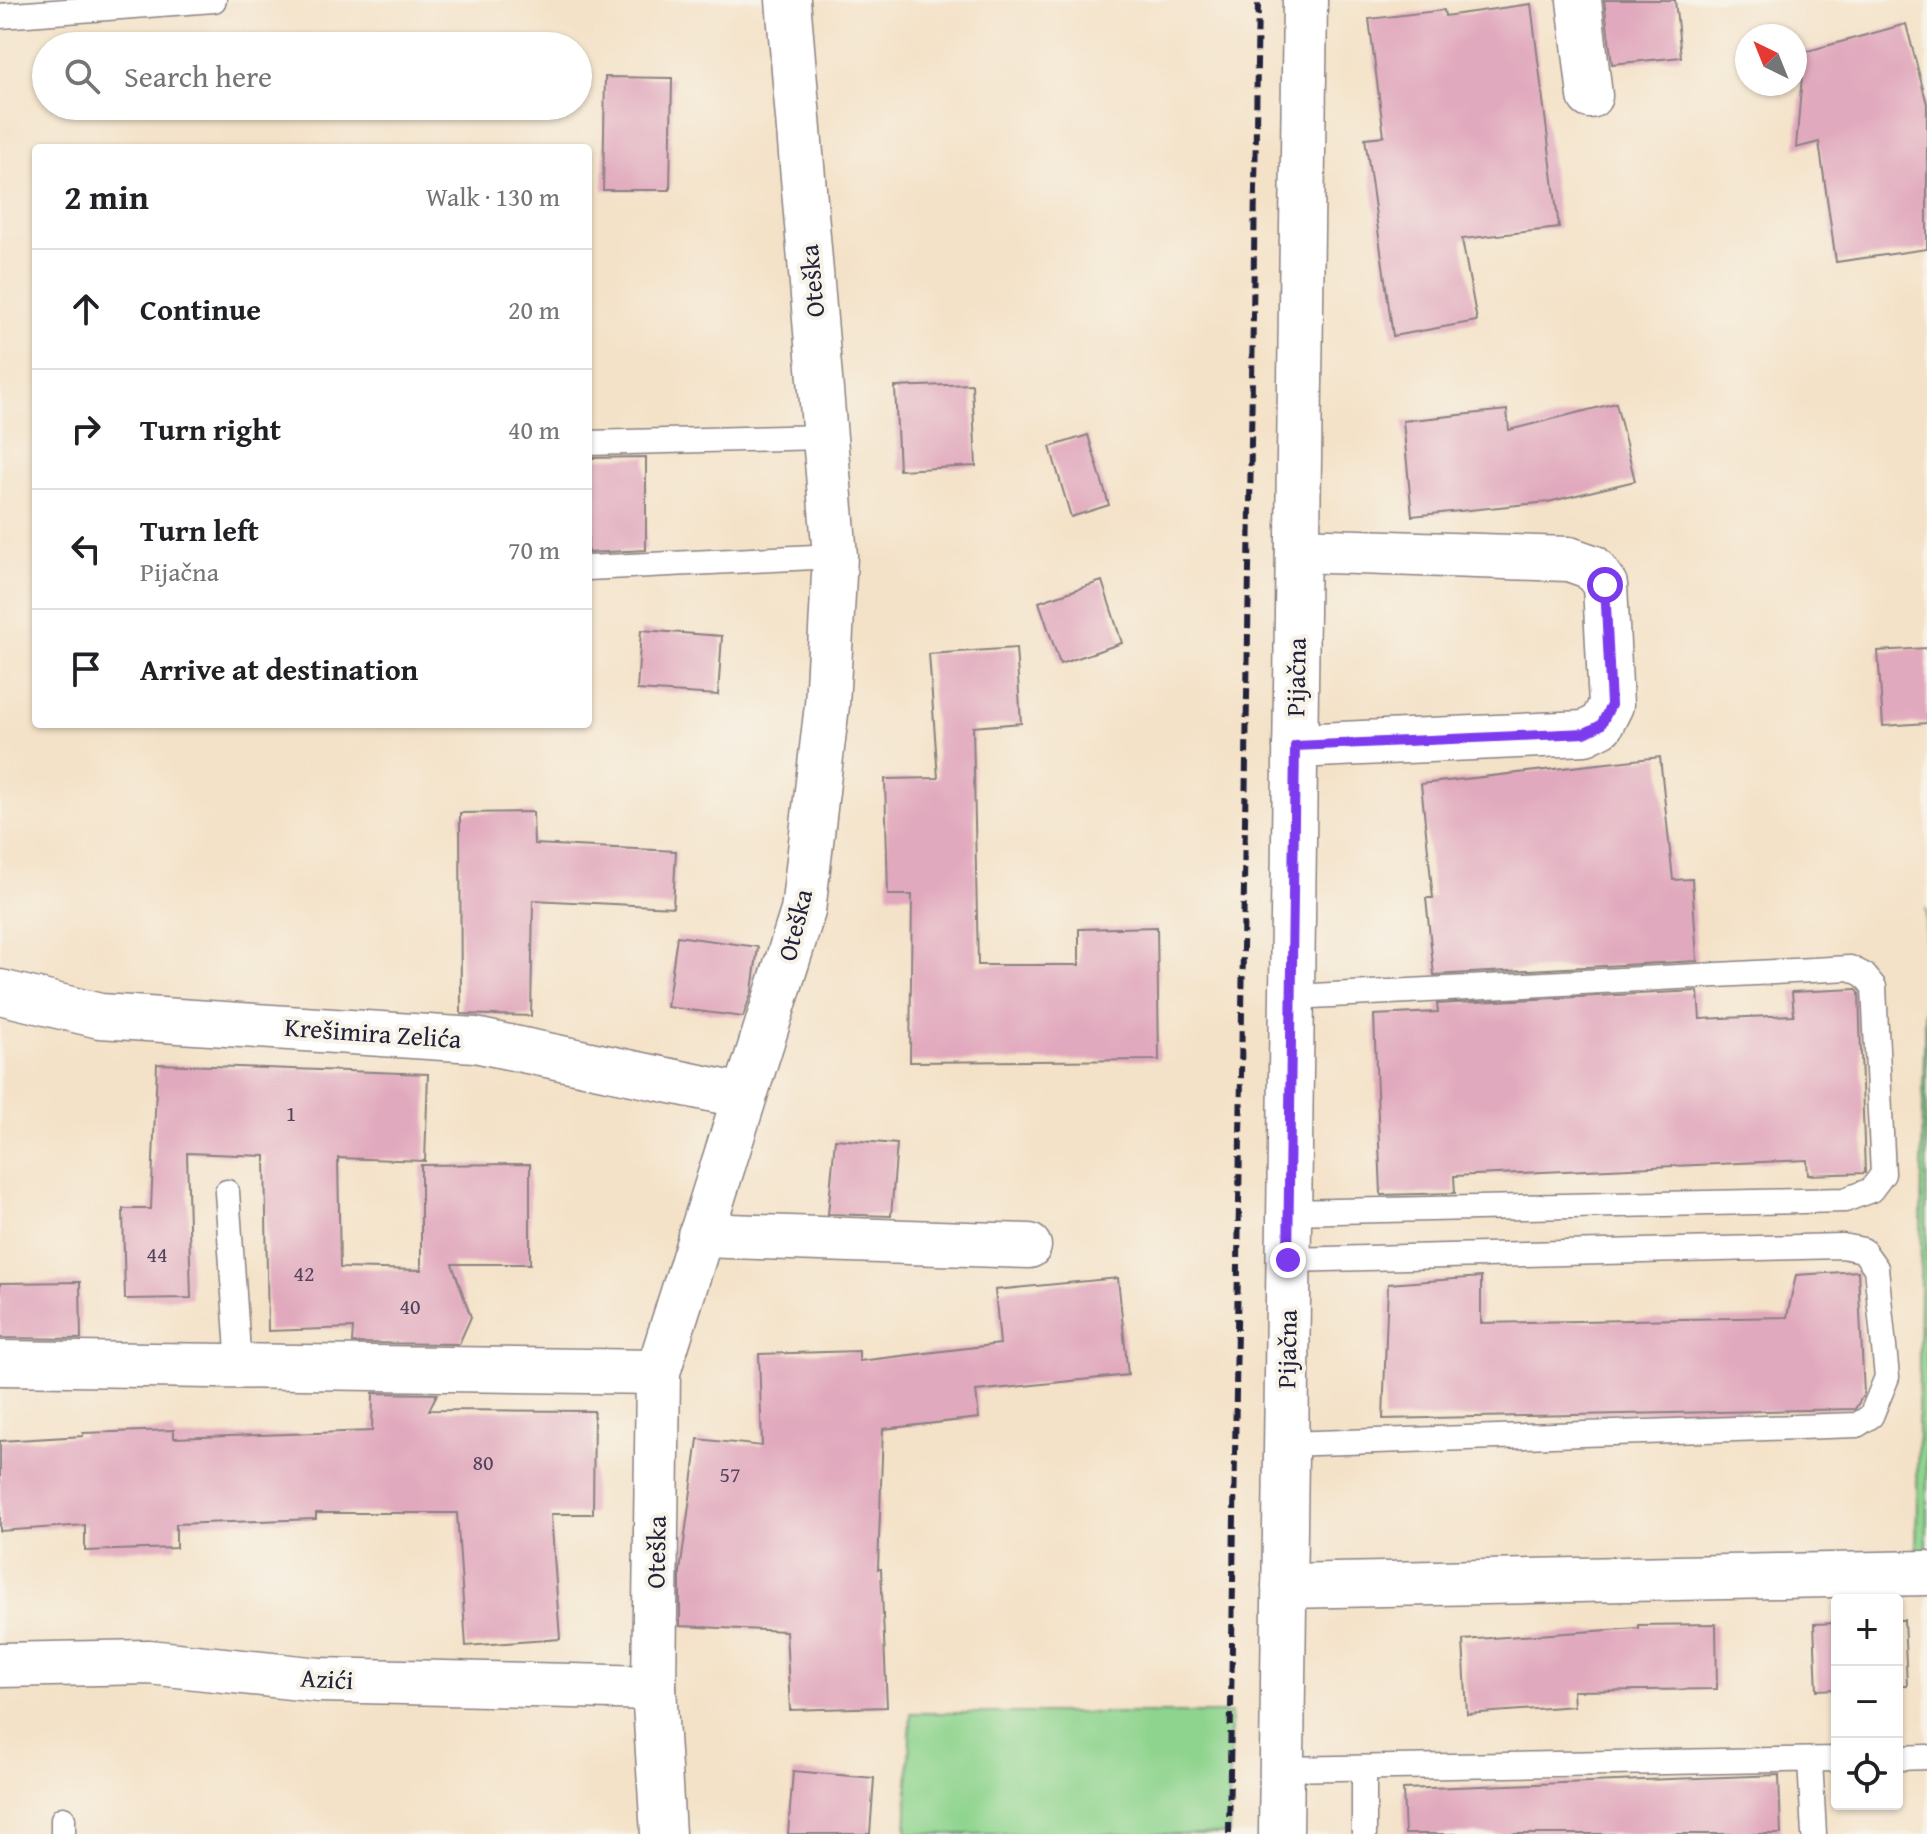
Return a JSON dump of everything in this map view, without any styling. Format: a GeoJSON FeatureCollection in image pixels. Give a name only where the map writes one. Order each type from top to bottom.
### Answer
{"type":"FeatureCollection","features":[{"type":"Feature","properties":{"kind":"street","name":"Oteška"},"geometry":{"type":"LineString","coordinates":[[663,1834],[654,1688],[658,1372],[803,911],[827,705],[835,556],[788,0]]}},
{"type":"Feature","properties":{"kind":"street","name":"Pijačna"},"geometry":{"type":"LineString","coordinates":[[1281,1834],[1305,0]]}},
{"type":"Feature","properties":{"kind":"street"},"geometry":{"type":"LineString","coordinates":[[1579,0],[1590,96]]}},
{"type":"Feature","properties":{"kind":"street"},"geometry":{"type":"LineString","coordinates":[[1295,746],[1585,733],[1601,725],[1611,705],[1605,585],[1592,567],[1569,559],[1298,550]]}},
{"type":"Feature","properties":{"kind":"street","name":"Krešimira Zelića"},"geometry":{"type":"LineString","coordinates":[[0,992],[100,1016],[475,1040],[743,1096]]}},
{"type":"Feature","properties":{"kind":"street"},"geometry":{"type":"LineString","coordinates":[[700,1235],[1029,1246]]}},
{"type":"Feature","properties":{"kind":"street"},"geometry":{"type":"LineString","coordinates":[[0,1363],[658,1372]]}},
{"type":"Feature","properties":{"kind":"street"},"geometry":{"type":"LineString","coordinates":[[1284,1586],[1927,1573]]}},
{"type":"Feature","properties":{"kind":"street","name":"Azići"},"geometry":{"type":"LineString","coordinates":[[0,1665],[149,1662],[319,1680],[654,1688]]}},
{"type":"Feature","properties":{"kind":"lane"},"geometry":{"type":"LineString","coordinates":[[0,16],[214,0]]}},
{"type":"Feature","properties":{"kind":"lane"},"geometry":{"type":"LineString","coordinates":[[592,443],[825,437]]}},
{"type":"Feature","properties":{"kind":"lane"},"geometry":{"type":"LineString","coordinates":[[592,568],[835,556]]}},
{"type":"Feature","properties":{"kind":"lane"},"geometry":{"type":"LineString","coordinates":[[1289,1212],[1845,1200],[1871,1190],[1883,1174],[1874,987],[1864,975],[1850,968],[1293,997]]}},
{"type":"Feature","properties":{"kind":"lane"},"geometry":{"type":"LineString","coordinates":[[227,1192],[239,1367]]}},
{"type":"Feature","properties":{"kind":"lane"},"geometry":{"type":"LineString","coordinates":[[1285,1444],[1857,1425],[1871,1416],[1887,1377],[1876,1268],[1863,1250],[1842,1246],[1288,1260]]}},
{"type":"Feature","properties":{"kind":"lane"},"geometry":{"type":"LineString","coordinates":[[1903,1758],[1927,1757]]}},
{"type":"Feature","properties":{"kind":"lane"},"geometry":{"type":"LineString","coordinates":[[1282,1769],[1831,1759]]}},
{"type":"Feature","properties":{"kind":"lane"},"geometry":{"type":"LineString","coordinates":[[1810,1760],[1814,1834]]}},
{"type":"Feature","properties":{"kind":"lane"},"geometry":{"type":"LineString","coordinates":[[1364,1768],[1364,1834]]}},
{"type":"Feature","properties":{"kind":"green space"},"geometry":{"type":"Polygon","coordinates":[[[1926,908],[1927,1559],[1916,1560],[1926,908]]]}},
{"type":"Feature","properties":{"kind":"green space"},"geometry":{"type":"Polygon","coordinates":[[[911,1713],[1231,1713],[1229,1834],[906,1834],[911,1713]]]}},
{"type":"Feature","properties":{"kind":"building"},"geometry":{"type":"Polygon","coordinates":[[[1604,0],[1675,0],[1681,57],[1612,64],[1604,0]]]}},
{"type":"Feature","properties":{"kind":"building"},"geometry":{"type":"Polygon","coordinates":[[[1531,4],[1559,228],[1462,239],[1477,321],[1393,336],[1365,138],[1384,136],[1369,19],[1444,10],[1445,16],[1531,4]]]}},
{"type":"Feature","properties":{"kind":"building"},"geometry":{"type":"Polygon","coordinates":[[[1906,24],[1927,104],[1927,249],[1836,262],[1819,142],[1796,148],[1800,96],[1807,96],[1807,51],[1906,24]]]}},
{"type":"Feature","properties":{"kind":"building"},"geometry":{"type":"Polygon","coordinates":[[[605,77],[672,78],[670,190],[603,190],[605,77]]]}},
{"type":"Feature","properties":{"kind":"building"},"geometry":{"type":"Polygon","coordinates":[[[972,384],[976,466],[899,470],[895,387],[972,384]]]}},
{"type":"Feature","properties":{"kind":"building"},"geometry":{"type":"Polygon","coordinates":[[[1616,403],[1635,481],[1548,502],[1412,516],[1403,421],[1507,410],[1509,430],[1616,403]]]}},
{"type":"Feature","properties":{"kind":"building"},"geometry":{"type":"Polygon","coordinates":[[[1088,435],[1109,505],[1071,517],[1050,447],[1088,435]]]}},
{"type":"Feature","properties":{"kind":"building"},"geometry":{"type":"Polygon","coordinates":[[[646,457],[646,550],[592,553],[592,458],[646,457]]]}},
{"type":"Feature","properties":{"kind":"building"},"geometry":{"type":"Polygon","coordinates":[[[1102,581],[1122,643],[1060,664],[1039,602],[1102,581]]]}},
{"type":"Feature","properties":{"kind":"building"},"geometry":{"type":"Polygon","coordinates":[[[641,630],[722,636],[718,695],[637,690],[641,630]]]}},
{"type":"Feature","properties":{"kind":"building"},"geometry":{"type":"Polygon","coordinates":[[[1016,648],[1021,723],[973,727],[978,965],[1079,965],[1079,929],[1157,927],[1159,1060],[910,1062],[912,895],[888,895],[885,779],[938,778],[929,654],[1016,648]]]}},
{"type":"Feature","properties":{"kind":"building"},"geometry":{"type":"Polygon","coordinates":[[[1927,648],[1927,723],[1883,726],[1878,651],[1927,648]]]}},
{"type":"Feature","properties":{"kind":"building"},"geometry":{"type":"Polygon","coordinates":[[[1660,757],[1673,880],[1692,879],[1697,961],[1434,975],[1426,898],[1433,898],[1421,784],[1660,757]]]}},
{"type":"Feature","properties":{"kind":"building"},"geometry":{"type":"Polygon","coordinates":[[[533,812],[534,844],[676,851],[673,907],[533,900],[531,1016],[461,1014],[460,813],[533,812]]]}},
{"type":"Feature","properties":{"kind":"building"},"geometry":{"type":"Polygon","coordinates":[[[677,936],[758,947],[752,991],[743,1017],[667,1007],[677,936]]]}},
{"type":"Feature","properties":{"kind":"building"},"geometry":{"type":"Polygon","coordinates":[[[1856,989],[1859,993],[1865,1173],[1808,1175],[1807,1160],[1454,1176],[1455,1193],[1381,1195],[1374,1015],[1438,1012],[1437,1004],[1698,991],[1700,1019],[1794,1015],[1792,992],[1856,989]]]}},
{"type":"Feature","properties":{"kind":"building"},"geometry":{"type":"Polygon","coordinates":[[[157,1064],[428,1074],[425,1161],[338,1158],[340,1268],[421,1270],[421,1165],[530,1164],[530,1264],[452,1264],[471,1317],[459,1344],[352,1343],[353,1328],[268,1331],[265,1156],[187,1153],[191,1298],[125,1299],[123,1209],[151,1209],[157,1064]]]}},
{"type":"Feature","properties":{"kind":"building"},"geometry":{"type":"Polygon","coordinates":[[[835,1139],[897,1144],[891,1216],[828,1214],[835,1139]]]}},
{"type":"Feature","properties":{"kind":"building"},"geometry":{"type":"Polygon","coordinates":[[[1858,1271],[1864,1394],[1855,1409],[1383,1419],[1388,1284],[1481,1277],[1481,1323],[1787,1317],[1796,1275],[1858,1271]]]}},
{"type":"Feature","properties":{"kind":"building"},"geometry":{"type":"Polygon","coordinates":[[[1118,1278],[1128,1375],[976,1391],[979,1418],[883,1429],[878,1569],[881,1569],[887,1707],[790,1710],[786,1631],[680,1626],[680,1572],[698,1439],[762,1446],[759,1354],[859,1351],[859,1361],[1000,1344],[995,1290],[1118,1278]]]}},
{"type":"Feature","properties":{"kind":"building"},"geometry":{"type":"Polygon","coordinates":[[[80,1282],[81,1339],[0,1338],[0,1283],[80,1282]]]}},
{"type":"Feature","properties":{"kind":"building"},"geometry":{"type":"Polygon","coordinates":[[[373,1393],[437,1394],[429,1410],[594,1411],[593,1514],[551,1514],[560,1639],[466,1646],[457,1513],[316,1513],[316,1519],[176,1524],[176,1548],[85,1551],[85,1525],[0,1531],[0,1441],[83,1436],[83,1433],[174,1430],[174,1438],[372,1431],[373,1393]]]}},
{"type":"Feature","properties":{"kind":"building"},"geometry":{"type":"Polygon","coordinates":[[[1903,1620],[1904,1620],[1907,1686],[1903,1686],[1903,1620]]]}},
{"type":"Feature","properties":{"kind":"building"},"geometry":{"type":"Polygon","coordinates":[[[1831,1623],[1831,1689],[1817,1690],[1814,1624],[1831,1623]]]}},
{"type":"Feature","properties":{"kind":"building"},"geometry":{"type":"Polygon","coordinates":[[[1716,1624],[1717,1689],[1573,1691],[1574,1706],[1467,1714],[1463,1640],[1638,1628],[1638,1625],[1716,1624]]]}},
{"type":"Feature","properties":{"kind":"building"},"geometry":{"type":"Polygon","coordinates":[[[793,1771],[874,1778],[870,1834],[788,1834],[793,1771]]]}},
{"type":"Feature","properties":{"kind":"building"},"geometry":{"type":"Polygon","coordinates":[[[1779,1775],[1781,1834],[1405,1834],[1403,1789],[1779,1775]]]}},
{"type":"Feature","properties":{"kind":"railway"},"geometry":{"type":"LineString","coordinates":[[1229,1834],[1258,0]]}},
{"type":"Feature","properties":{"kind":"route"},"geometry":{"type":"LineString","coordinates":[[1288,1260],[1295,746],[1585,733],[1601,725],[1611,705],[1605,585]]}}]}
